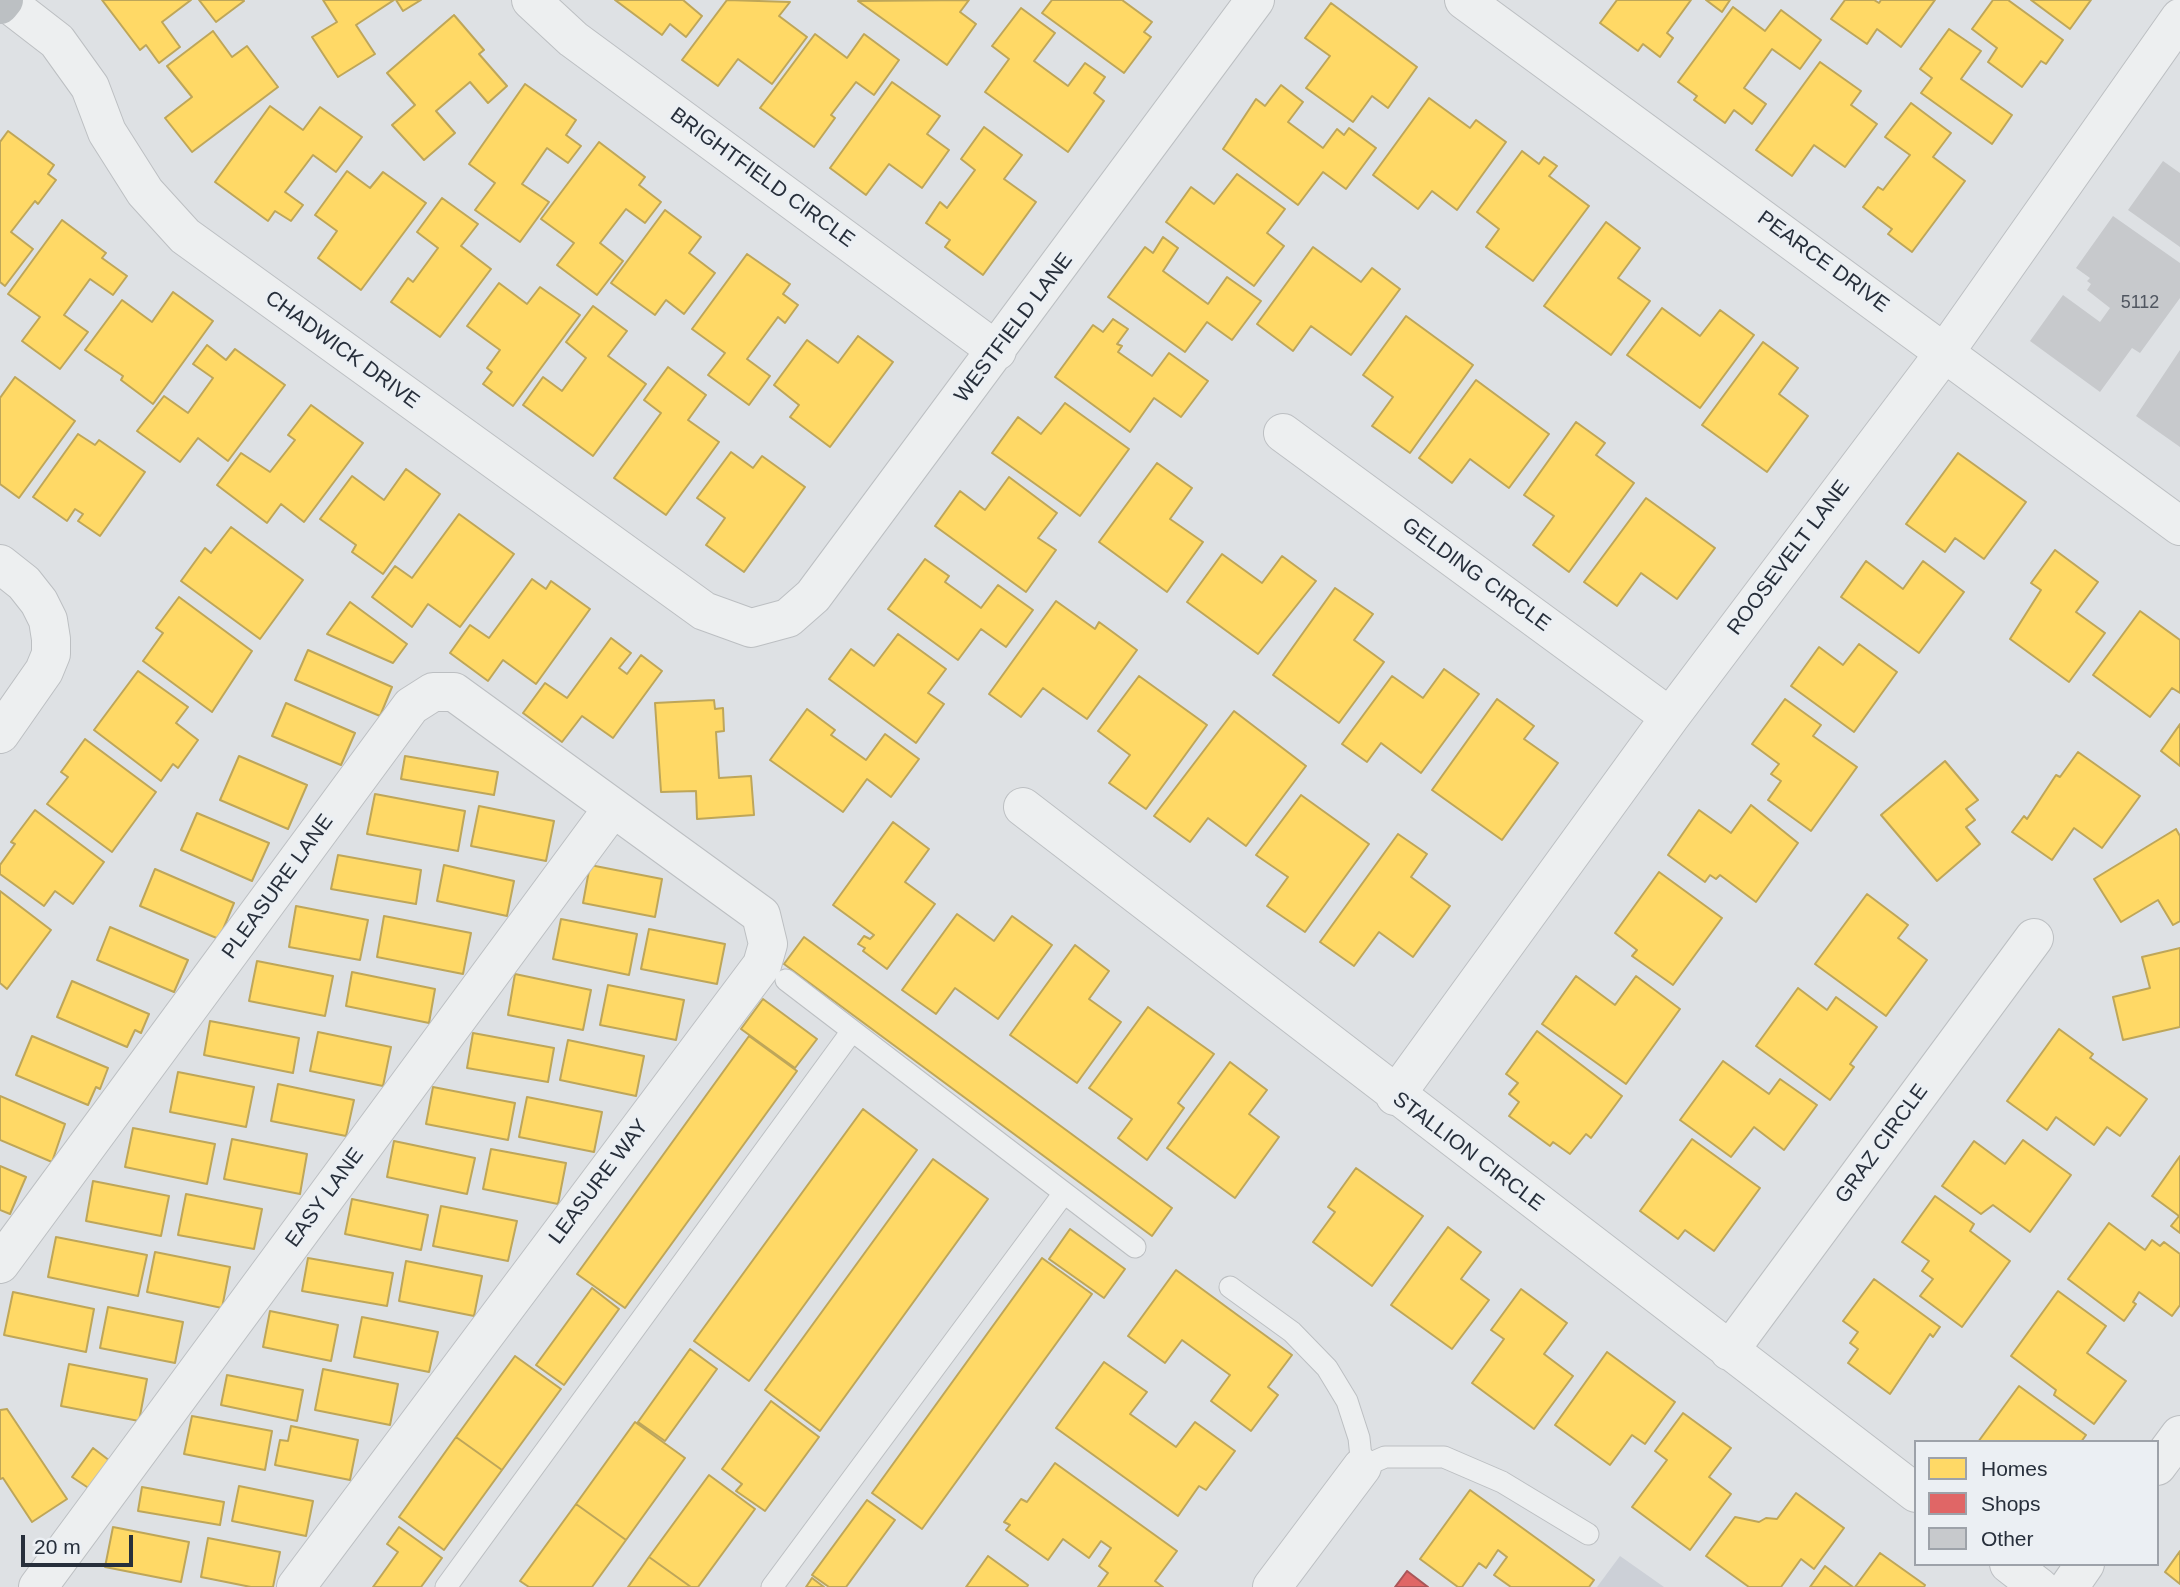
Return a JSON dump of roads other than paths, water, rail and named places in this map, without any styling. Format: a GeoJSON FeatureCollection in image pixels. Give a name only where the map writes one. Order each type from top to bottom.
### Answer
{"type":"FeatureCollection","features":[{"type":"Feature","properties":{"kind":"street"},"geometry":{"type":"LineString","coordinates":[[0,5],[4,0]]}},
{"type":"Feature","properties":{"kind":"street","name":"CHADWICK DRIVE"},"geometry":{"type":"LineString","coordinates":[[4,0],[57,41],[90,86],[107,132],[145,192],[186,236],[704,611],[751,628]]}},
{"type":"Feature","properties":{"kind":"street","name":"BRIGHTFIELD CIRCLE"},"geometry":{"type":"LineString","coordinates":[[531,0],[573,39],[997,351]]}},
{"type":"Feature","properties":{"kind":"street","name":"WESTFIELD LANE"},"geometry":{"type":"LineString","coordinates":[[751,628],[788,618],[813,596],[1255,0]]}},
{"type":"Feature","properties":{"kind":"street","name":"PEARCE DRIVE"},"geometry":{"type":"LineString","coordinates":[[1464,0],[2180,526]]}},
{"type":"Feature","properties":{"kind":"street","name":"ROOSEVELT LANE"},"geometry":{"type":"LineString","coordinates":[[1395,1096],[1670,717],[1945,352],[2180,18]]}},
{"type":"Feature","properties":{"kind":"street","name":"GELDING CIRCLE"},"geometry":{"type":"LineString","coordinates":[[1283,433],[1670,717]]}},
{"type":"Feature","properties":{"kind":"street"},"geometry":{"type":"LineString","coordinates":[[0,564],[24,583],[39,602],[48,620],[51,639],[51,653],[44,671],[0,734]]}},
{"type":"Feature","properties":{"kind":"street","name":"PLEASURE LANE"},"geometry":{"type":"LineString","coordinates":[[0,1264],[411,706],[433,692],[454,692],[612,809]]}},
{"type":"Feature","properties":{"kind":"street","name":"STALLION CIRCLE"},"geometry":{"type":"LineString","coordinates":[[1023,807],[1395,1096],[1914,1491]]}},
{"type":"Feature","properties":{"kind":"street","name":"EASY LANE"},"geometry":{"type":"LineString","coordinates":[[38,1587],[612,809]]}},
{"type":"Feature","properties":{"kind":"street","name":"LEASURE WAY"},"geometry":{"type":"LineString","coordinates":[[296,1587],[762,965],[768,944],[761,915],[612,809]]}},
{"type":"Feature","properties":{"kind":"street","name":"GRAZ CIRCLE"},"geometry":{"type":"LineString","coordinates":[[1729,1351],[2034,938]]}},
{"type":"Feature","properties":{"kind":"street"},"geometry":{"type":"LineString","coordinates":[[2159,1463],[2180,1435]]}},
{"type":"Feature","properties":{"kind":"street"},"geometry":{"type":"LineString","coordinates":[[1272,1587],[1362,1467]]}},
{"type":"Feature","properties":{"kind":"street"},"geometry":{"type":"LineString","coordinates":[[2012,1566],[2039,1587]]}},
{"type":"Feature","properties":{"kind":"street"},"geometry":{"type":"LineString","coordinates":[[2069,1587],[2084,1566]]}},
{"type":"Feature","properties":{"kind":"lane"},"geometry":{"type":"LineString","coordinates":[[786,980],[1135,1247]]}},
{"type":"Feature","properties":{"kind":"lane"},"geometry":{"type":"LineString","coordinates":[[446,1587],[852,1031]]}},
{"type":"Feature","properties":{"kind":"lane"},"geometry":{"type":"LineString","coordinates":[[772,1587],[1064,1193]]}},
{"type":"Feature","properties":{"kind":"lane"},"geometry":{"type":"LineString","coordinates":[[1230,1287],[1292,1332],[1326,1368],[1347,1401],[1359,1438],[1362,1467],[1385,1457],[1444,1457],[1502,1482],[1588,1534]]}}]}
